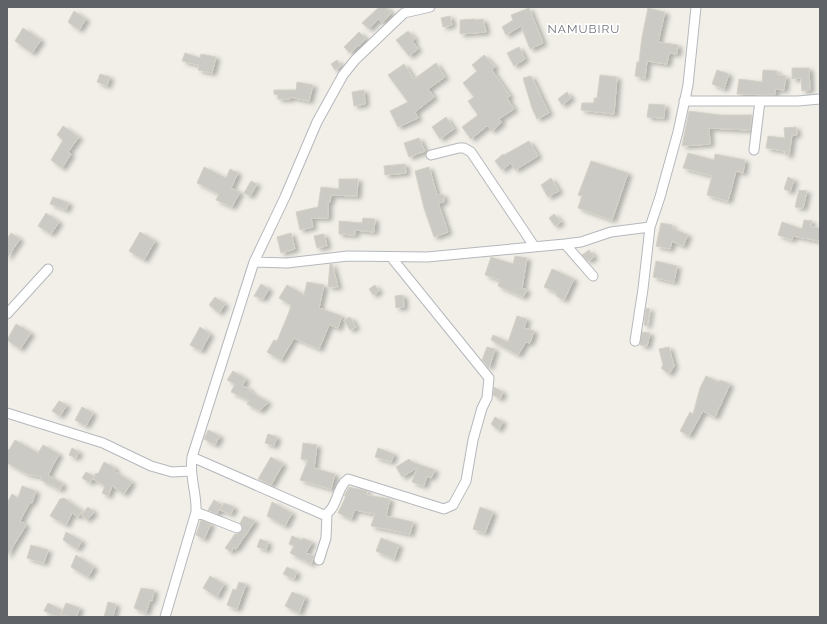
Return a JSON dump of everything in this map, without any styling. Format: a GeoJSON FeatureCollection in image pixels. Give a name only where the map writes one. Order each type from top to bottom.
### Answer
{"type":"FeatureCollection","features":[{"type":"Feature","properties":{"kind":"street"},"geometry":{"type":"LineString","coordinates":[[165,617],[196,512],[196,501],[190,471],[192,457],[254,262],[285,197],[317,122],[343,75],[402,10],[430,7]]}},
{"type":"Feature","properties":{"kind":"street"},"geometry":{"type":"LineString","coordinates":[[635,341],[644,289],[650,227],[668,168],[684,101],[696,7]]}},
{"type":"Feature","properties":{"kind":"street"},"geometry":{"type":"LineString","coordinates":[[684,101],[820,99]]}},
{"type":"Feature","properties":{"kind":"street"},"geometry":{"type":"LineString","coordinates":[[754,150],[760,101]]}},
{"type":"Feature","properties":{"kind":"street"},"geometry":{"type":"LineString","coordinates":[[431,155],[460,148],[464,148],[471,152],[534,246]]}},
{"type":"Feature","properties":{"kind":"street"},"geometry":{"type":"LineString","coordinates":[[254,262],[287,263],[348,256],[427,257],[581,242],[611,232],[650,227]]}},
{"type":"Feature","properties":{"kind":"street"},"geometry":{"type":"LineString","coordinates":[[566,244],[594,276]]}},
{"type":"Feature","properties":{"kind":"street"},"geometry":{"type":"LineString","coordinates":[[319,560],[326,538],[327,514],[330,511],[342,484],[348,479],[444,509],[453,505],[466,482],[473,440],[482,408],[487,398],[489,378],[392,257]]}},
{"type":"Feature","properties":{"kind":"street"},"geometry":{"type":"LineString","coordinates":[[7,314],[48,269]]}},
{"type":"Feature","properties":{"kind":"street"},"geometry":{"type":"LineString","coordinates":[[7,413],[103,443],[156,468],[172,472],[190,471]]}},
{"type":"Feature","properties":{"kind":"street"},"geometry":{"type":"LineString","coordinates":[[192,457],[321,514],[327,514]]}},
{"type":"Feature","properties":{"kind":"street"},"geometry":{"type":"LineString","coordinates":[[196,512],[237,528]]}},
{"type":"Feature","properties":{"kind":"building"},"geometry":{"type":"Polygon","coordinates":[[[379,7],[386,7],[391,13],[382,23],[378,19],[369,29],[362,23],[379,7]]]}},
{"type":"Feature","properties":{"kind":"building"},"geometry":{"type":"Polygon","coordinates":[[[529,8],[543,43],[530,49],[521,26],[506,35],[502,27],[513,20],[511,15],[529,8]]]}},
{"type":"Feature","properties":{"kind":"building"},"geometry":{"type":"Polygon","coordinates":[[[648,8],[665,12],[658,42],[678,45],[677,54],[669,53],[667,64],[647,61],[645,78],[635,76],[637,62],[639,62],[648,8]]]}},
{"type":"Feature","properties":{"kind":"building"},"geometry":{"type":"Polygon","coordinates":[[[74,11],[86,19],[79,30],[68,22],[74,11]]]}},
{"type":"Feature","properties":{"kind":"building"},"geometry":{"type":"Polygon","coordinates":[[[450,16],[452,25],[443,27],[441,18],[450,16]]]}},
{"type":"Feature","properties":{"kind":"building"},"geometry":{"type":"Polygon","coordinates":[[[483,19],[486,32],[460,34],[460,20],[483,19]]]}},
{"type":"Feature","properties":{"kind":"building"},"geometry":{"type":"Polygon","coordinates":[[[23,28],[41,40],[32,53],[15,41],[23,28]]]}},
{"type":"Feature","properties":{"kind":"building"},"geometry":{"type":"Polygon","coordinates":[[[408,31],[415,39],[412,41],[418,49],[409,56],[396,40],[408,31]]]}},
{"type":"Feature","properties":{"kind":"building"},"geometry":{"type":"Polygon","coordinates":[[[359,32],[366,39],[350,53],[344,47],[359,32]]]}},
{"type":"Feature","properties":{"kind":"building"},"geometry":{"type":"Polygon","coordinates":[[[519,47],[525,59],[514,66],[507,53],[519,47]]]}},
{"type":"Feature","properties":{"kind":"building"},"geometry":{"type":"Polygon","coordinates":[[[185,53],[200,58],[201,54],[216,57],[212,73],[198,70],[199,65],[182,61],[185,53]]]}},
{"type":"Feature","properties":{"kind":"building"},"geometry":{"type":"Polygon","coordinates":[[[484,55],[495,67],[492,70],[510,96],[507,98],[514,109],[499,119],[502,122],[492,131],[487,126],[471,139],[462,127],[478,115],[468,101],[474,97],[463,83],[477,71],[472,65],[484,55]]]}},
{"type":"Feature","properties":{"kind":"building"},"geometry":{"type":"Polygon","coordinates":[[[337,60],[341,66],[335,70],[331,64],[337,60]]]}},
{"type":"Feature","properties":{"kind":"building"},"geometry":{"type":"Polygon","coordinates":[[[436,63],[445,77],[428,89],[434,97],[415,112],[418,118],[398,127],[390,111],[408,102],[388,75],[404,64],[414,79],[436,63]]]}},
{"type":"Feature","properties":{"kind":"building"},"geometry":{"type":"Polygon","coordinates":[[[792,68],[809,68],[810,90],[802,91],[801,78],[792,79],[792,68]]]}},
{"type":"Feature","properties":{"kind":"building"},"geometry":{"type":"Polygon","coordinates":[[[717,70],[729,74],[724,89],[712,84],[717,70]]]}},
{"type":"Feature","properties":{"kind":"building"},"geometry":{"type":"Polygon","coordinates":[[[763,70],[777,71],[777,75],[786,76],[784,90],[775,89],[775,95],[737,94],[739,79],[762,82],[763,70]]]}},
{"type":"Feature","properties":{"kind":"building"},"geometry":{"type":"Polygon","coordinates":[[[100,74],[110,77],[107,86],[97,82],[100,74]]]}},
{"type":"Feature","properties":{"kind":"building"},"geometry":{"type":"Polygon","coordinates":[[[600,75],[617,77],[614,114],[581,110],[582,103],[594,103],[594,98],[597,98],[600,75]]]}},
{"type":"Feature","properties":{"kind":"building"},"geometry":{"type":"Polygon","coordinates":[[[531,76],[549,113],[537,119],[523,78],[531,76]]]}},
{"type":"Feature","properties":{"kind":"building"},"geometry":{"type":"Polygon","coordinates":[[[297,82],[313,85],[309,101],[290,97],[290,99],[278,99],[278,95],[274,94],[274,90],[296,90],[297,82]]]}},
{"type":"Feature","properties":{"kind":"building"},"geometry":{"type":"Polygon","coordinates":[[[364,90],[365,104],[354,106],[352,92],[364,90]]]}},
{"type":"Feature","properties":{"kind":"building"},"geometry":{"type":"Polygon","coordinates":[[[567,92],[571,98],[562,105],[558,99],[567,92]]]}},
{"type":"Feature","properties":{"kind":"building"},"geometry":{"type":"Polygon","coordinates":[[[649,104],[665,105],[664,118],[647,117],[649,104]]]}},
{"type":"Feature","properties":{"kind":"building"},"geometry":{"type":"Polygon","coordinates":[[[689,111],[720,115],[752,115],[750,130],[709,128],[710,144],[682,146],[689,111]]]}},
{"type":"Feature","properties":{"kind":"building"},"geometry":{"type":"Polygon","coordinates":[[[446,117],[454,129],[440,139],[432,127],[446,117]]]}},
{"type":"Feature","properties":{"kind":"building"},"geometry":{"type":"Polygon","coordinates":[[[63,126],[79,137],[68,152],[71,154],[62,168],[51,160],[63,140],[57,135],[63,126]]]}},
{"type":"Feature","properties":{"kind":"building"},"geometry":{"type":"Polygon","coordinates":[[[796,127],[797,135],[792,135],[789,155],[785,155],[785,151],[766,148],[768,136],[785,138],[784,128],[796,127]]]}},
{"type":"Feature","properties":{"kind":"building"},"geometry":{"type":"Polygon","coordinates":[[[419,138],[425,151],[409,157],[404,143],[419,138]]]}},
{"type":"Feature","properties":{"kind":"building"},"geometry":{"type":"Polygon","coordinates":[[[529,141],[538,156],[515,170],[511,163],[502,170],[495,161],[503,154],[504,155],[529,141]]]}},
{"type":"Feature","properties":{"kind":"building"},"geometry":{"type":"Polygon","coordinates":[[[688,153],[714,160],[715,154],[745,160],[743,173],[736,171],[728,201],[707,195],[712,176],[683,168],[688,153]]]}},
{"type":"Feature","properties":{"kind":"building"},"geometry":{"type":"Polygon","coordinates":[[[591,161],[628,173],[612,220],[578,208],[582,196],[578,195],[591,161]]]}},
{"type":"Feature","properties":{"kind":"building"},"geometry":{"type":"Polygon","coordinates":[[[405,164],[406,173],[385,175],[384,166],[405,164]]]}},
{"type":"Feature","properties":{"kind":"building"},"geometry":{"type":"Polygon","coordinates":[[[204,167],[226,178],[230,169],[238,173],[231,188],[240,192],[232,207],[216,200],[219,194],[197,183],[204,167]]]}},
{"type":"Feature","properties":{"kind":"building"},"geometry":{"type":"Polygon","coordinates":[[[429,167],[437,195],[443,194],[444,202],[438,203],[448,232],[434,237],[424,208],[415,171],[429,167]]]}},
{"type":"Feature","properties":{"kind":"building"},"geometry":{"type":"Polygon","coordinates":[[[788,177],[794,180],[790,192],[784,189],[788,177]]]}},
{"type":"Feature","properties":{"kind":"building"},"geometry":{"type":"Polygon","coordinates":[[[551,178],[559,191],[548,197],[541,185],[551,178]]]}},
{"type":"Feature","properties":{"kind":"building"},"geometry":{"type":"Polygon","coordinates":[[[339,179],[358,179],[357,196],[331,195],[330,202],[328,202],[328,218],[311,218],[313,227],[300,230],[296,212],[318,207],[321,187],[339,189],[339,179]]]}},
{"type":"Feature","properties":{"kind":"building"},"geometry":{"type":"Polygon","coordinates":[[[251,181],[257,184],[250,196],[244,193],[251,181]]]}},
{"type":"Feature","properties":{"kind":"building"},"geometry":{"type":"Polygon","coordinates":[[[799,190],[807,191],[803,208],[795,207],[799,190]]]}},
{"type":"Feature","properties":{"kind":"building"},"geometry":{"type":"Polygon","coordinates":[[[53,197],[69,203],[66,210],[50,204],[53,197]]]}},
{"type":"Feature","properties":{"kind":"building"},"geometry":{"type":"Polygon","coordinates":[[[46,213],[59,222],[51,234],[38,226],[46,213]]]}},
{"type":"Feature","properties":{"kind":"building"},"geometry":{"type":"Polygon","coordinates":[[[554,214],[561,222],[555,226],[549,218],[554,214]]]}},
{"type":"Feature","properties":{"kind":"building"},"geometry":{"type":"Polygon","coordinates":[[[363,218],[375,219],[374,232],[355,230],[355,235],[339,234],[339,221],[362,223],[363,218]]]}},
{"type":"Feature","properties":{"kind":"building"},"geometry":{"type":"Polygon","coordinates":[[[804,220],[812,221],[810,226],[820,228],[820,241],[793,236],[792,240],[778,235],[782,222],[802,229],[804,220]]]}},
{"type":"Feature","properties":{"kind":"building"},"geometry":{"type":"Polygon","coordinates":[[[661,223],[672,225],[672,228],[688,235],[683,246],[672,241],[670,249],[656,246],[661,223]]]}},
{"type":"Feature","properties":{"kind":"building"},"geometry":{"type":"Polygon","coordinates":[[[140,232],[155,241],[144,260],[129,251],[140,232]]]}},
{"type":"Feature","properties":{"kind":"building"},"geometry":{"type":"Polygon","coordinates":[[[11,233],[20,239],[7,258],[7,239],[11,233]]]}},
{"type":"Feature","properties":{"kind":"building"},"geometry":{"type":"Polygon","coordinates":[[[291,233],[295,249],[281,253],[277,237],[291,233]]]}},
{"type":"Feature","properties":{"kind":"building"},"geometry":{"type":"Polygon","coordinates":[[[324,234],[327,246],[317,248],[314,236],[324,234]]]}},
{"type":"Feature","properties":{"kind":"building"},"geometry":{"type":"Polygon","coordinates":[[[589,250],[594,257],[588,261],[582,255],[589,250]]]}},
{"type":"Feature","properties":{"kind":"building"},"geometry":{"type":"Polygon","coordinates":[[[515,256],[527,258],[522,288],[527,290],[523,297],[498,286],[500,280],[485,275],[491,257],[513,264],[515,256]]]}},
{"type":"Feature","properties":{"kind":"building"},"geometry":{"type":"Polygon","coordinates":[[[656,261],[677,266],[674,282],[653,277],[656,261]]]}},
{"type":"Feature","properties":{"kind":"building"},"geometry":{"type":"Polygon","coordinates":[[[330,264],[332,264],[338,287],[328,287],[330,264]]]}},
{"type":"Feature","properties":{"kind":"building"},"geometry":{"type":"Polygon","coordinates":[[[552,269],[574,279],[564,300],[556,296],[557,293],[544,287],[552,269]]]}},
{"type":"Feature","properties":{"kind":"building"},"geometry":{"type":"Polygon","coordinates":[[[307,282],[324,285],[319,308],[342,316],[338,328],[329,325],[319,349],[294,338],[281,360],[267,352],[274,340],[277,341],[291,305],[279,298],[287,285],[304,295],[307,282]]]}},
{"type":"Feature","properties":{"kind":"building"},"geometry":{"type":"Polygon","coordinates":[[[261,284],[269,289],[263,299],[254,296],[261,284]]]}},
{"type":"Feature","properties":{"kind":"building"},"geometry":{"type":"Polygon","coordinates":[[[375,285],[379,291],[373,295],[369,289],[375,285]]]}},
{"type":"Feature","properties":{"kind":"building"},"geometry":{"type":"Polygon","coordinates":[[[403,295],[404,307],[396,308],[395,296],[403,295]]]}},
{"type":"Feature","properties":{"kind":"building"},"geometry":{"type":"Polygon","coordinates":[[[215,297],[225,304],[219,313],[209,305],[215,297]]]}},
{"type":"Feature","properties":{"kind":"building"},"geometry":{"type":"Polygon","coordinates":[[[646,308],[650,309],[647,326],[644,325],[646,308]]]}},
{"type":"Feature","properties":{"kind":"building"},"geometry":{"type":"Polygon","coordinates":[[[517,316],[527,319],[524,328],[534,331],[530,343],[526,342],[518,355],[491,340],[493,335],[508,342],[517,316]]]}},
{"type":"Feature","properties":{"kind":"building"},"geometry":{"type":"Polygon","coordinates":[[[350,317],[356,327],[350,330],[344,320],[350,317]]]}},
{"type":"Feature","properties":{"kind":"building"},"geometry":{"type":"Polygon","coordinates":[[[16,324],[31,333],[20,349],[7,340],[16,324]]]}},
{"type":"Feature","properties":{"kind":"building"},"geometry":{"type":"Polygon","coordinates":[[[200,327],[210,334],[201,351],[190,345],[200,327]]]}},
{"type":"Feature","properties":{"kind":"building"},"geometry":{"type":"Polygon","coordinates":[[[642,332],[650,333],[647,346],[640,345],[642,332]]]}},
{"type":"Feature","properties":{"kind":"building"},"geometry":{"type":"Polygon","coordinates":[[[487,347],[495,349],[489,368],[482,360],[487,347]]]}},
{"type":"Feature","properties":{"kind":"building"},"geometry":{"type":"Polygon","coordinates":[[[669,347],[674,366],[669,374],[661,368],[663,365],[659,349],[669,347]]]}},
{"type":"Feature","properties":{"kind":"building"},"geometry":{"type":"Polygon","coordinates":[[[233,371],[246,379],[242,386],[250,389],[249,391],[268,402],[260,411],[247,404],[249,400],[231,392],[235,384],[227,380],[233,371]]]}},
{"type":"Feature","properties":{"kind":"building"},"geometry":{"type":"Polygon","coordinates":[[[706,376],[719,382],[720,380],[730,384],[715,417],[703,411],[689,436],[680,431],[690,412],[693,414],[700,388],[706,376]]]}},
{"type":"Feature","properties":{"kind":"building"},"geometry":{"type":"Polygon","coordinates":[[[494,387],[503,392],[500,399],[493,395],[494,387]]]}},
{"type":"Feature","properties":{"kind":"building"},"geometry":{"type":"Polygon","coordinates":[[[59,401],[67,405],[60,416],[52,411],[59,401]]]}},
{"type":"Feature","properties":{"kind":"building"},"geometry":{"type":"Polygon","coordinates":[[[82,407],[93,413],[86,426],[75,420],[82,407]]]}},
{"type":"Feature","properties":{"kind":"building"},"geometry":{"type":"Polygon","coordinates":[[[495,417],[503,422],[498,430],[491,424],[495,417]]]}},
{"type":"Feature","properties":{"kind":"building"},"geometry":{"type":"Polygon","coordinates":[[[208,430],[220,436],[215,445],[204,439],[208,430]]]}},
{"type":"Feature","properties":{"kind":"building"},"geometry":{"type":"Polygon","coordinates":[[[268,434],[277,437],[274,446],[265,443],[268,434]]]}},
{"type":"Feature","properties":{"kind":"building"},"geometry":{"type":"Polygon","coordinates":[[[15,440],[38,453],[43,445],[59,454],[48,475],[63,484],[60,490],[41,480],[42,477],[27,474],[7,463],[7,449],[9,450],[15,440]]]}},
{"type":"Feature","properties":{"kind":"building"},"geometry":{"type":"Polygon","coordinates":[[[303,443],[317,445],[314,468],[335,474],[331,489],[300,480],[308,460],[301,459],[303,443]]]}},
{"type":"Feature","properties":{"kind":"building"},"geometry":{"type":"Polygon","coordinates":[[[72,448],[79,452],[76,458],[69,455],[72,448]]]}},
{"type":"Feature","properties":{"kind":"building"},"geometry":{"type":"Polygon","coordinates":[[[378,448],[394,454],[391,462],[375,457],[378,448]]]}},
{"type":"Feature","properties":{"kind":"building"},"geometry":{"type":"Polygon","coordinates":[[[271,457],[283,464],[271,485],[258,479],[271,457]]]}},
{"type":"Feature","properties":{"kind":"building"},"geometry":{"type":"Polygon","coordinates":[[[409,459],[412,462],[435,470],[431,478],[427,476],[424,486],[412,482],[417,468],[402,477],[396,467],[409,459]]]}},
{"type":"Feature","properties":{"kind":"building"},"geometry":{"type":"Polygon","coordinates":[[[104,462],[115,468],[114,471],[132,482],[124,494],[112,486],[108,496],[102,493],[105,486],[93,479],[96,473],[98,474],[104,462]]]}},
{"type":"Feature","properties":{"kind":"building"},"geometry":{"type":"Polygon","coordinates":[[[86,472],[94,476],[90,483],[82,478],[86,472]]]}},
{"type":"Feature","properties":{"kind":"building"},"geometry":{"type":"Polygon","coordinates":[[[22,486],[36,491],[32,503],[30,502],[20,521],[25,524],[25,527],[7,556],[7,503],[12,494],[18,498],[22,486]]]}},
{"type":"Feature","properties":{"kind":"building"},"geometry":{"type":"Polygon","coordinates":[[[349,487],[367,491],[367,495],[390,499],[386,516],[413,522],[410,534],[371,526],[375,514],[355,510],[351,519],[338,513],[349,487]]]}},
{"type":"Feature","properties":{"kind":"building"},"geometry":{"type":"Polygon","coordinates":[[[64,498],[82,511],[78,517],[72,513],[66,525],[50,516],[60,499],[64,498]]]}},
{"type":"Feature","properties":{"kind":"building"},"geometry":{"type":"Polygon","coordinates":[[[214,500],[222,505],[217,514],[208,510],[214,500]]]}},
{"type":"Feature","properties":{"kind":"building"},"geometry":{"type":"Polygon","coordinates":[[[272,502],[292,513],[285,526],[267,516],[272,502]]]}},
{"type":"Feature","properties":{"kind":"building"},"geometry":{"type":"Polygon","coordinates":[[[224,503],[234,507],[231,514],[220,510],[224,503]]]}},
{"type":"Feature","properties":{"kind":"building"},"geometry":{"type":"Polygon","coordinates":[[[88,507],[94,512],[87,520],[81,515],[88,507]]]}},
{"type":"Feature","properties":{"kind":"building"},"geometry":{"type":"Polygon","coordinates":[[[480,507],[493,512],[485,533],[473,529],[480,507]]]}},
{"type":"Feature","properties":{"kind":"building"},"geometry":{"type":"Polygon","coordinates":[[[244,516],[255,521],[236,549],[233,548],[231,552],[225,548],[235,534],[242,531],[243,527],[240,523],[244,516]]]}},
{"type":"Feature","properties":{"kind":"building"},"geometry":{"type":"Polygon","coordinates":[[[201,520],[211,524],[204,539],[196,535],[201,520]]]}},
{"type":"Feature","properties":{"kind":"building"},"geometry":{"type":"Polygon","coordinates":[[[66,532],[82,541],[77,549],[63,540],[66,532]]]}},
{"type":"Feature","properties":{"kind":"building"},"geometry":{"type":"Polygon","coordinates":[[[292,536],[302,540],[303,538],[312,542],[306,553],[314,556],[311,564],[290,553],[294,546],[289,544],[292,536]]]}},
{"type":"Feature","properties":{"kind":"building"},"geometry":{"type":"Polygon","coordinates":[[[381,538],[399,545],[394,559],[376,551],[381,538]]]}},
{"type":"Feature","properties":{"kind":"building"},"geometry":{"type":"Polygon","coordinates":[[[260,539],[268,542],[266,550],[257,547],[260,539]]]}},
{"type":"Feature","properties":{"kind":"building"},"geometry":{"type":"Polygon","coordinates":[[[31,545],[48,550],[44,563],[27,558],[31,545]]]}},
{"type":"Feature","properties":{"kind":"building"},"geometry":{"type":"Polygon","coordinates":[[[76,555],[94,567],[88,577],[71,567],[76,555]]]}},
{"type":"Feature","properties":{"kind":"building"},"geometry":{"type":"Polygon","coordinates":[[[287,567],[297,572],[294,579],[283,574],[287,567]]]}},
{"type":"Feature","properties":{"kind":"building"},"geometry":{"type":"Polygon","coordinates":[[[210,576],[224,584],[217,597],[203,588],[210,576]]]}},
{"type":"Feature","properties":{"kind":"building"},"geometry":{"type":"Polygon","coordinates":[[[239,582],[246,584],[237,609],[227,605],[233,589],[236,590],[239,582]]]}},
{"type":"Feature","properties":{"kind":"building"},"geometry":{"type":"Polygon","coordinates":[[[141,588],[154,590],[152,601],[150,600],[146,613],[134,608],[141,588]]]}},
{"type":"Feature","properties":{"kind":"building"},"geometry":{"type":"Polygon","coordinates":[[[292,592],[305,597],[299,613],[285,606],[292,592]]]}},
{"type":"Feature","properties":{"kind":"building"},"geometry":{"type":"Polygon","coordinates":[[[108,602],[116,604],[113,617],[104,617],[108,602]]]}},
{"type":"Feature","properties":{"kind":"building"},"geometry":{"type":"Polygon","coordinates":[[[48,603],[62,610],[59,617],[44,611],[48,603]]]}},
{"type":"Feature","properties":{"kind":"building"},"geometry":{"type":"Polygon","coordinates":[[[66,603],[80,608],[76,617],[61,615],[66,603]]]}},
{"type":"Feature","properties":{"kind":"district","name":"NAMUBIRU"},"geometry":{"type":"Point","coordinates":[584,29]}}]}
